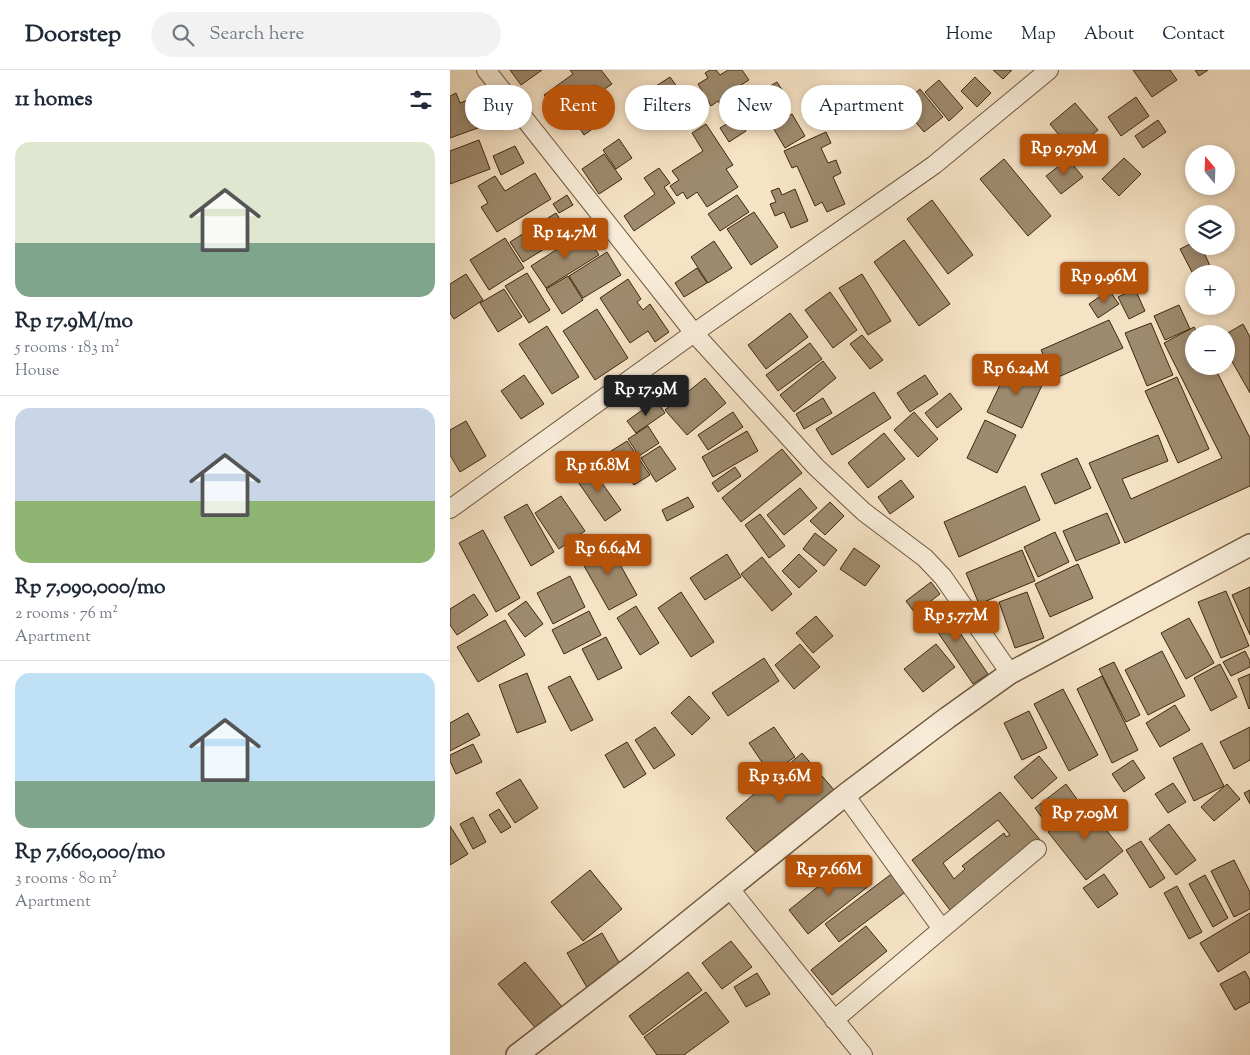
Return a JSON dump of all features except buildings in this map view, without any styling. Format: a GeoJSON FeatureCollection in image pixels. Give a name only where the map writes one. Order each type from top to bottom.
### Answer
{"type":"FeatureCollection","features":[{"type":"Feature","properties":{"kind":"street"},"geometry":{"type":"LineString","coordinates":[[486,70],[694,333],[816,467],[864,512],[925,558],[943,577],[1010,673]]}},
{"type":"Feature","properties":{"kind":"street"},"geometry":{"type":"LineString","coordinates":[[450,510],[694,333],[934,165],[1049,70]]}},
{"type":"Feature","properties":{"kind":"street"},"geometry":{"type":"LineString","coordinates":[[517,1055],[730,889],[845,795],[1010,673],[1250,545]]}},
{"type":"Feature","properties":{"kind":"street"},"geometry":{"type":"LineString","coordinates":[[845,795],[942,929]]}},
{"type":"Feature","properties":{"kind":"street"},"geometry":{"type":"LineString","coordinates":[[834,1020],[1037,849]]}},
{"type":"Feature","properties":{"kind":"street"},"geometry":{"type":"LineString","coordinates":[[730,889],[863,1055]]}}]}
